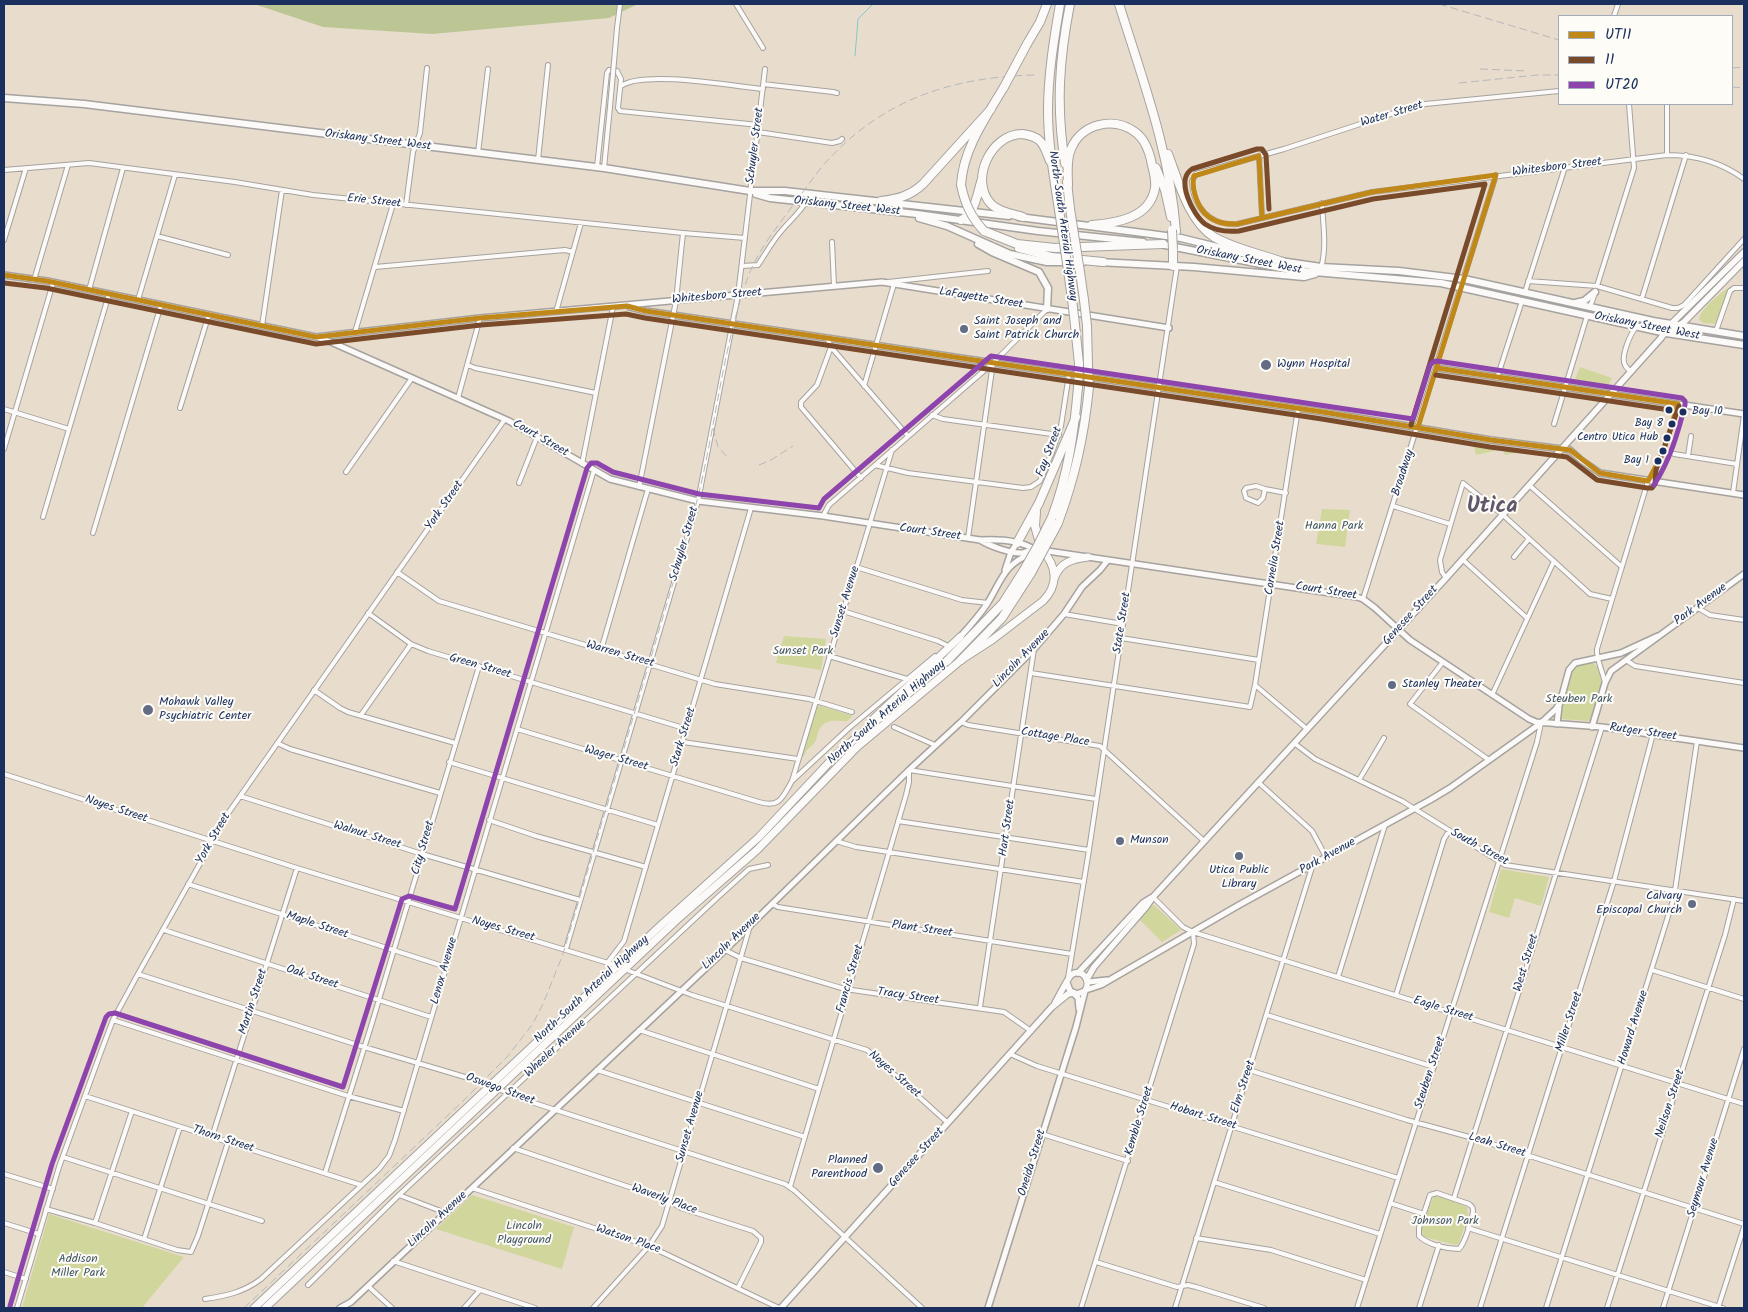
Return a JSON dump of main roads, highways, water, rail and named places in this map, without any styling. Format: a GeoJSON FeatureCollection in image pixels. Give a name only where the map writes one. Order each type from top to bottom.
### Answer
{"type":"FeatureCollection","features":[{"type":"Feature","properties":{"kind":"highway"},"geometry":{"type":"LineString","coordinates":[[1047,4],[1040,22],[971,145],[964,163],[962,185],[968,209],[984,231],[996,240],[1052,257],[1103,262]]}},
{"type":"Feature","properties":{"kind":"highway","name":"North-South Arterial Highway"},"geometry":{"type":"LineString","coordinates":[[1055,520],[1067,472],[1076,417],[1079,364],[1049,124],[1049,97],[1060,4]]}},
{"type":"Feature","properties":{"kind":"highway","name":"North-South Arterial Highway"},"geometry":{"type":"LineString","coordinates":[[265,1308],[680,917],[757,850],[857,747],[961,660],[1002,618],[1016,599],[1027,572],[1071,487],[1081,447],[1088,387],[1084,300],[1059,128],[1058,97],[1064,33],[1070,4]]}},
{"type":"Feature","properties":{"kind":"highway"},"geometry":{"type":"LineString","coordinates":[[1119,4],[1149,98],[1169,174],[1174,205],[1175,266]]}},
{"type":"Feature","properties":{"kind":"highway"},"geometry":{"type":"LineString","coordinates":[[881,202],[907,196],[919,188],[991,109]]}},
{"type":"Feature","properties":{"kind":"highway"},"geometry":{"type":"LineString","coordinates":[[1156,122],[1194,216],[1200,225],[1215,237],[1284,262]]}},
{"type":"Feature","properties":{"kind":"highway"},"geometry":{"type":"LineString","coordinates":[[1068,186],[1068,160],[1071,148],[1085,131],[1096,125],[1111,123],[1130,129],[1140,137],[1151,157],[1165,190],[1174,230]]}},
{"type":"Feature","properties":{"kind":"highway"},"geometry":{"type":"LineString","coordinates":[[961,220],[968,217],[972,212],[994,147],[1005,138],[1016,134],[1034,136],[1042,142],[1054,170]]}},
{"type":"Feature","properties":{"kind":"highway"},"geometry":{"type":"LineString","coordinates":[[1092,225],[1126,220],[1140,212],[1148,204],[1155,187],[1151,157]]}},
{"type":"Feature","properties":{"kind":"highway"},"geometry":{"type":"LineString","coordinates":[[983,175],[984,186],[990,202],[1002,210],[1023,217]]}},
{"type":"Feature","properties":{"kind":"highway"},"geometry":{"type":"LineString","coordinates":[[984,231],[1017,244],[1055,248],[1163,244]]}},
{"type":"Feature","properties":{"kind":"highway"},"geometry":{"type":"LineString","coordinates":[[1017,543],[1039,504],[1076,417]]}},
{"type":"Feature","properties":{"kind":"highway"},"geometry":{"type":"LineString","coordinates":[[1039,504],[1035,526],[1042,550],[1052,562],[1054,579]]}},
{"type":"Feature","properties":{"kind":"highway"},"geometry":{"type":"LineString","coordinates":[[961,660],[992,640],[1043,601],[1049,595],[1056,573],[1066,562],[1088,557]]}},
{"type":"Feature","properties":{"kind":"highway","name":"North-South Arterial Highway"},"geometry":{"type":"LineString","coordinates":[[254,1308],[617,966],[759,837],[837,754],[947,661],[1002,603],[1027,572]]}},
{"type":"Feature","properties":{"kind":"highway"},"geometry":{"type":"LineString","coordinates":[[837,754],[960,637]]}},
{"type":"Feature","properties":{"kind":"main road","name":"Oriskany Street West"},"geometry":{"type":"LineString","coordinates":[[4,98],[84,104],[415,146],[600,167],[750,191],[785,191],[1092,225],[1181,238],[1320,270],[1399,272],[1464,279],[1678,326],[1744,336]]}},
{"type":"Feature","properties":{"kind":"main road","name":"Oriskany Street West"},"geometry":{"type":"LineString","coordinates":[[750,191],[770,198],[898,212],[1078,236],[1163,244],[1275,267],[1422,280],[1462,286],[1666,333],[1744,345]]}},
{"type":"Feature","properties":{"kind":"main road"},"geometry":{"type":"LineString","coordinates":[[898,212],[947,226],[1010,254],[1029,260],[1175,266],[1304,277],[1320,270]]}},
{"type":"Feature","properties":{"kind":"main road"},"geometry":{"type":"LineString","coordinates":[[970,236],[978,244],[992,252],[1039,272],[1048,288],[1047,310]]}},
{"type":"Feature","properties":{"kind":"main road","name":"Genesee Street"},"geometry":{"type":"LineString","coordinates":[[1088,980],[1094,968],[1153,897],[1503,515],[1666,333],[1671,324],[1744,252]]}},
{"type":"Feature","properties":{"kind":"main road","name":"Genesee Street"},"geometry":{"type":"LineString","coordinates":[[1666,333],[1684,322],[1744,261]]}},
{"type":"Feature","properties":{"kind":"main road"},"geometry":{"type":"LineString","coordinates":[[1572,303],[1584,301],[1596,289]]}},
{"type":"Feature","properties":{"kind":"main road"},"geometry":{"type":"LineString","coordinates":[[1565,311],[1590,308]]}},
{"type":"Feature","properties":{"kind":"main road","name":"Genesee Street"},"geometry":{"type":"LineString","coordinates":[[1077,973],[1142,903],[1153,897]]}},
{"type":"Feature","properties":{"kind":"main road"},"geometry":{"type":"LineString","coordinates":[[1073,974],[1084,975],[1088,980],[1086,991],[1080,994],[1074,994],[1068,989],[1067,981],[1073,974]]}},
{"type":"Feature","properties":{"kind":"main road","name":"Genesee Street"},"geometry":{"type":"LineString","coordinates":[[1052,1007],[1067,981]]}},
{"type":"Feature","properties":{"kind":"main road","name":"Genesee Street"},"geometry":{"type":"LineString","coordinates":[[780,1308],[1052,1007],[1068,994],[1074,994]]}},
{"type":"Feature","properties":{"kind":"waterway"},"geometry":{"type":"LineString","coordinates":[[855,56],[858,19],[873,4]]}},
{"type":"Feature","properties":{"kind":"railway"},"geometry":{"type":"LineString","coordinates":[[1439,4],[1558,40]]}},
{"type":"Feature","properties":{"kind":"railway"},"geometry":{"type":"LineString","coordinates":[[1733,68],[1744,67]]}},
{"type":"Feature","properties":{"kind":"railway"},"geometry":{"type":"LineString","coordinates":[[1480,69],[1527,71]]}},
{"type":"Feature","properties":{"kind":"railway"},"geometry":{"type":"LineString","coordinates":[[244,1308],[507,1057],[532,1025],[543,1004],[563,954],[692,519],[707,458],[724,367],[738,307],[752,267],[762,248],[827,161],[872,122],[896,107],[948,87],[976,81],[1035,75]]}},
{"type":"Feature","properties":{"kind":"railway"},"geometry":{"type":"LineString","coordinates":[[1459,83],[1537,75],[1558,75]]}},
{"type":"Feature","properties":{"kind":"railway"},"geometry":{"type":"LineString","coordinates":[[1733,87],[1744,88]]}},
{"type":"Feature","properties":{"kind":"railway"},"geometry":{"type":"LineString","coordinates":[[713,428],[718,447],[729,459]]}},
{"type":"Feature","properties":{"kind":"railway"},"geometry":{"type":"LineString","coordinates":[[759,465],[793,446]]}},
{"type":"Feature","properties":{"kind":"place","name":"Saint Joseph and Saint Patrick Church"},"geometry":{"type":"Point","coordinates":[964,329]}},
{"type":"Feature","properties":{"kind":"place","name":"Wynn Hospital"},"geometry":{"type":"Point","coordinates":[1266,365]}},
{"type":"Feature","properties":{"kind":"place","name":"Bay 10"},"geometry":{"type":"Point","coordinates":[1683,412]}},
{"type":"Feature","properties":{"kind":"place","name":"Bay 8"},"geometry":{"type":"Point","coordinates":[1672,424]}},
{"type":"Feature","properties":{"kind":"place","name":"Centro Utica Hub"},"geometry":{"type":"Point","coordinates":[1667,438]}},
{"type":"Feature","properties":{"kind":"place","name":"Bay 1"},"geometry":{"type":"Point","coordinates":[1658,461]}},
{"type":"Feature","properties":{"kind":"place","name":"Stanley Theater"},"geometry":{"type":"Point","coordinates":[1392,685]}},
{"type":"Feature","properties":{"kind":"place","name":"Mohawk Valley Psychiatric Center"},"geometry":{"type":"Point","coordinates":[148,710]}},
{"type":"Feature","properties":{"kind":"place","name":"Munson"},"geometry":{"type":"Point","coordinates":[1120,841]}},
{"type":"Feature","properties":{"kind":"place","name":"Utica Public Library"},"geometry":{"type":"Point","coordinates":[1239,856]}},
{"type":"Feature","properties":{"kind":"place","name":"Calvary Episcopal Church"},"geometry":{"type":"Point","coordinates":[1692,904]}},
{"type":"Feature","properties":{"kind":"place","name":"Planned Parenthood"},"geometry":{"type":"Point","coordinates":[878,1168]}},
{"type":"Feature","properties":{"kind":"district","name":"Utica"},"geometry":{"type":"Point","coordinates":[1492,508]}},
{"type":"Feature","properties":{"kind":"park label","name":"Hanna Park"},"geometry":{"type":"Point","coordinates":[1334,527]}},
{"type":"Feature","properties":{"kind":"park label","name":"Sunset Park"},"geometry":{"type":"Point","coordinates":[803,652]}},
{"type":"Feature","properties":{"kind":"park label","name":"Steuben Park"},"geometry":{"type":"Point","coordinates":[1579,700]}},
{"type":"Feature","properties":{"kind":"park label","name":"Johnson Park"},"geometry":{"type":"Point","coordinates":[1445,1222]}},
{"type":"Feature","properties":{"kind":"park label","name":"Lincoln Playground"},"geometry":{"type":"Point","coordinates":[524,1234]}},
{"type":"Feature","properties":{"kind":"park label","name":"Addison Miller Park"},"geometry":{"type":"Point","coordinates":[78,1267]}}]}
